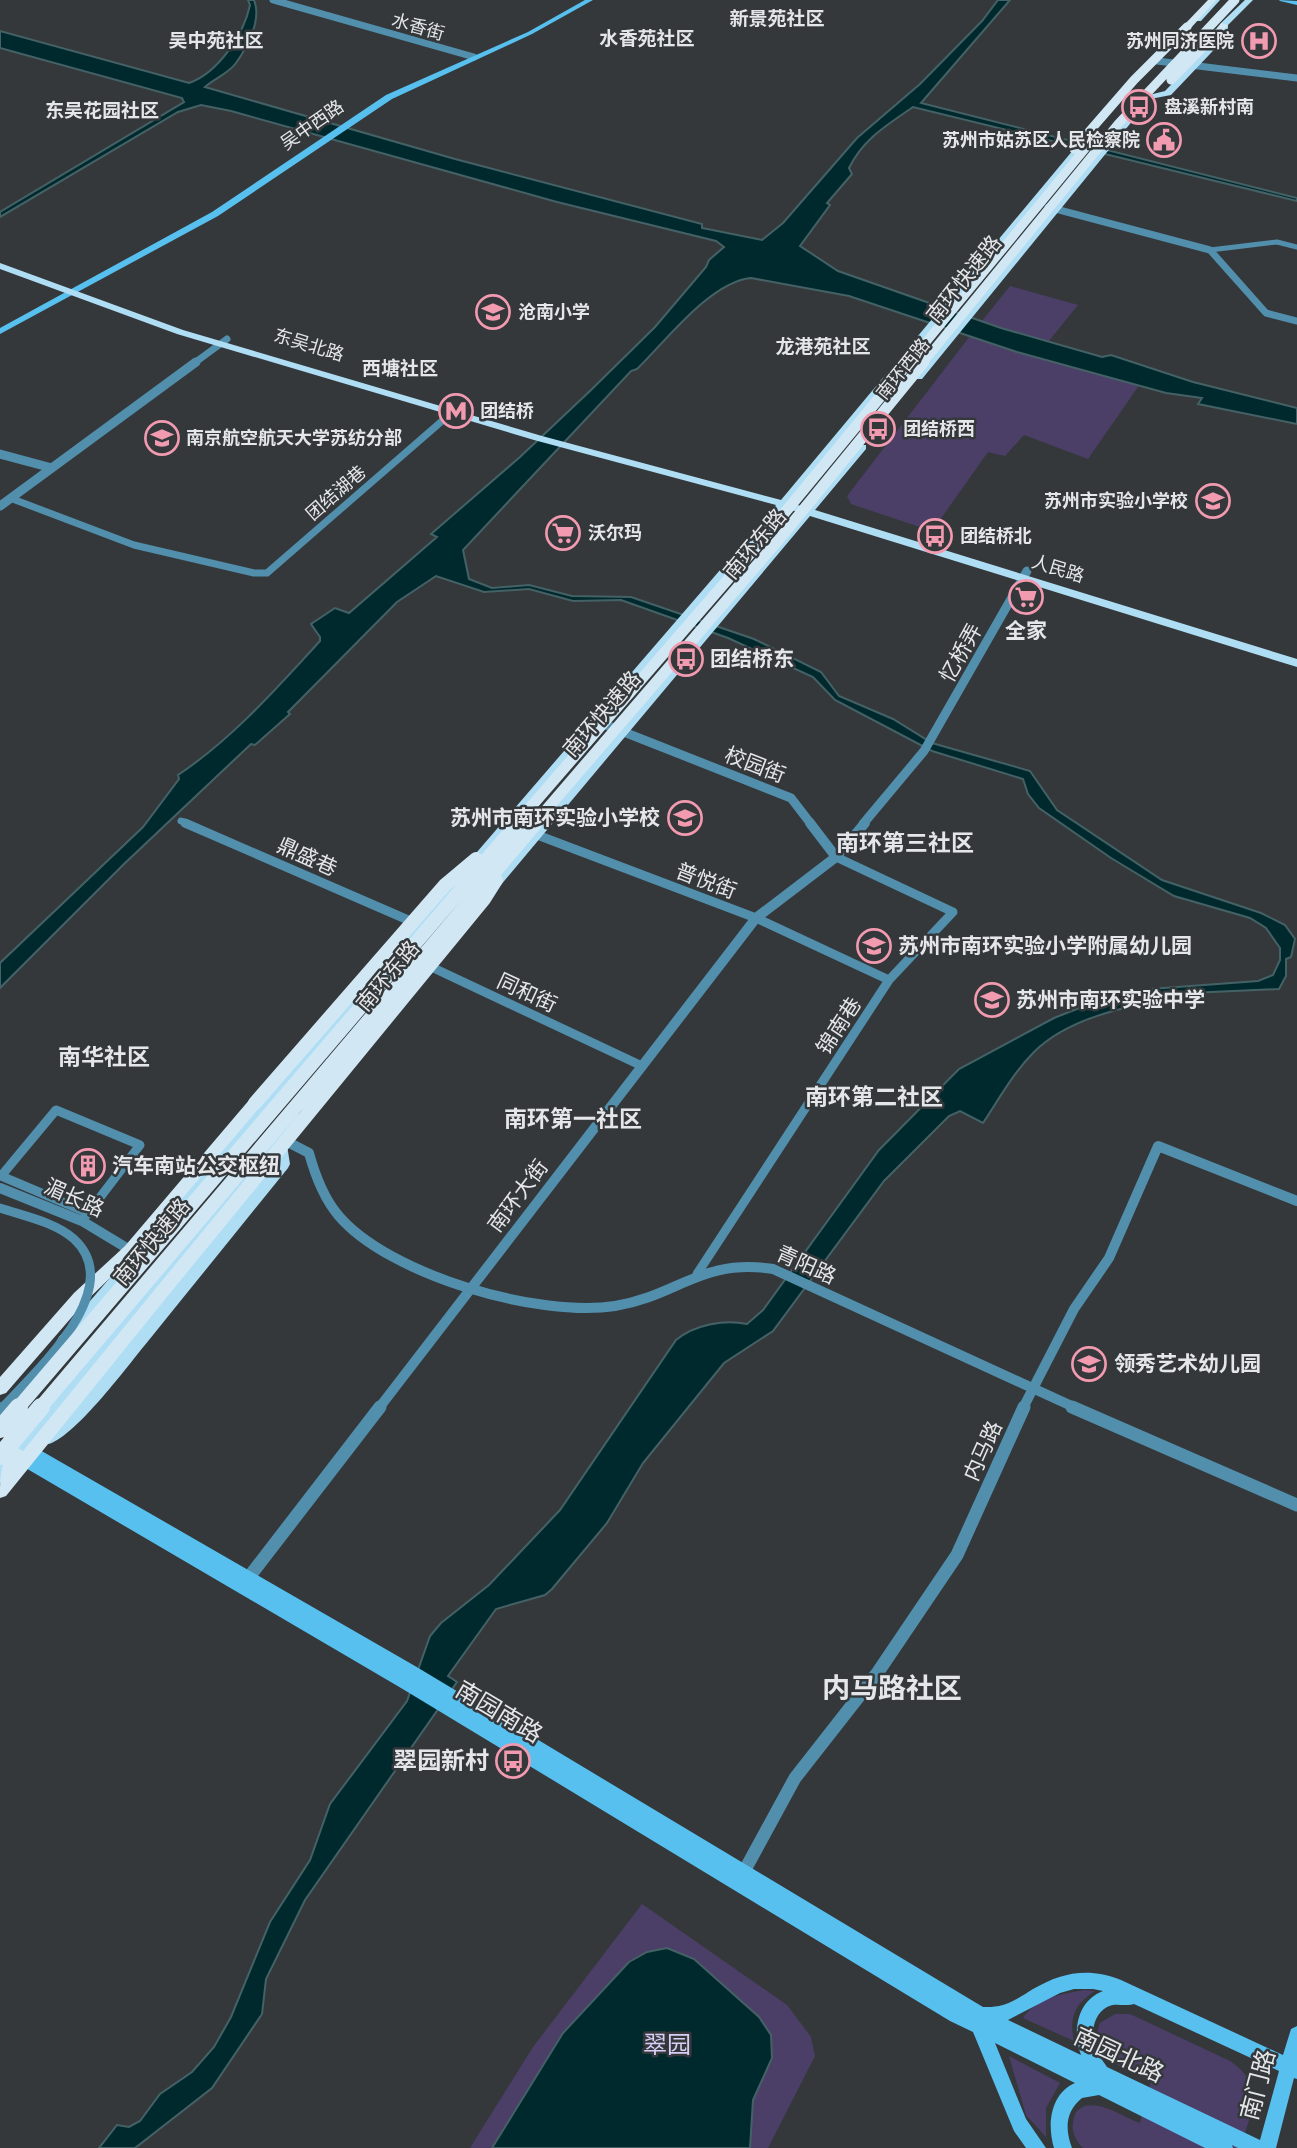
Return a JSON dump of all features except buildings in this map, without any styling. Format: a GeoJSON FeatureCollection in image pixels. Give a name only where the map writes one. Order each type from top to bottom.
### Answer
{"type":"FeatureCollection","features":[{"type":"Feature","properties":{"kind":"highway"},"geometry":{"type":"LineString","coordinates":[[1062,185],[1080,141],[1133,80],[1214,0]]}},
{"type":"Feature","properties":{"kind":"highway","name":"南环快速路"},"geometry":{"type":"LineString","coordinates":[[0,1431],[519,832],[780,537],[1062,185],[1124,103],[1224,0]]}},
{"type":"Feature","properties":{"kind":"highway","name":"南环快速路"},"geometry":{"type":"LineString","coordinates":[[1062,185],[1235,1]]}},
{"type":"Feature","properties":{"kind":"highway"},"geometry":{"type":"LineString","coordinates":[[1062,185],[1101,158],[1224,25]]}},
{"type":"Feature","properties":{"kind":"highway"},"geometry":{"type":"LineString","coordinates":[[0,1388],[79,1298],[130,1250],[445,885],[519,832]]}},
{"type":"Feature","properties":{"kind":"highway"},"geometry":{"type":"LineString","coordinates":[[0,1491],[16,1453],[166,1287],[484,899],[519,832]]}},
{"type":"Feature","properties":{"kind":"highway","name":"南环快速路"},"geometry":{"type":"LineString","coordinates":[[16,1453],[519,832]]}},
{"type":"Feature","properties":{"kind":"main road","name":"吴中西路"},"geometry":{"type":"LineString","coordinates":[[0,325],[72,289],[217,208],[345,123],[399,91],[530,30],[583,0]]}},
{"type":"Feature","properties":{"kind":"main road","name":"吴中西路"},"geometry":{"type":"LineString","coordinates":[[472,57],[530,33],[590,0]]}},
{"type":"Feature","properties":{"kind":"main road","name":"南环西路"},"geometry":{"type":"LineString","coordinates":[[785,501],[1081,146],[1214,0]]}},
{"type":"Feature","properties":{"kind":"main road"},"geometry":{"type":"LineString","coordinates":[[1148,98],[1168,93],[1225,33],[1224,25],[1249,0]]}},
{"type":"Feature","properties":{"kind":"main road"},"geometry":{"type":"LineString","coordinates":[[1282,0],[1296,1]]}},
{"type":"Feature","properties":{"kind":"main road","name":"南环西路"},"geometry":{"type":"LineString","coordinates":[[811,510],[1055,208],[1235,1]]}},
{"type":"Feature","properties":{"kind":"main road","name":"东吴北路"},"geometry":{"type":"LineString","coordinates":[[0,264],[72,289],[158,325],[224,341],[540,436],[811,510]]}},
{"type":"Feature","properties":{"kind":"main road"},"geometry":{"type":"LineString","coordinates":[[0,331],[72,289]]}},
{"type":"Feature","properties":{"kind":"main road","name":"南环东路"},"geometry":{"type":"LineString","coordinates":[[0,1475],[426,965],[596,721],[785,501]]}},
{"type":"Feature","properties":{"kind":"main road","name":"南环东路"},"geometry":{"type":"LineString","coordinates":[[0,1416],[420,925],[623,732],[811,510]]}},
{"type":"Feature","properties":{"kind":"main road","name":"人民路"},"geometry":{"type":"LineString","coordinates":[[811,510],[1297,655]]}},
{"type":"Feature","properties":{"kind":"main road","name":"人民路"},"geometry":{"type":"LineString","coordinates":[[1025,574],[1297,663]]}},
{"type":"Feature","properties":{"kind":"main road"},"geometry":{"type":"LineString","coordinates":[[130,1250],[152,1217],[312,1029],[326,1014],[354,1003]]}},
{"type":"Feature","properties":{"kind":"main road"},"geometry":{"type":"LineString","coordinates":[[16,1453],[75,1415],[101,1386],[283,1164],[279,1138]]}},
{"type":"Feature","properties":{"kind":"main road","name":"南园南路"},"geometry":{"type":"LineString","coordinates":[[0,1431],[16,1453],[408,1677],[958,2009]]}},
{"type":"Feature","properties":{"kind":"main road"},"geometry":{"type":"LineString","coordinates":[[1037,2148],[1020,2125],[977,2020],[1002,2013],[1057,1984],[1086,1978],[1106,1982],[1292,2068]]}},
{"type":"Feature","properties":{"kind":"main road"},"geometry":{"type":"LineString","coordinates":[[1063,2148],[1057,2127],[1062,2106],[1083,2089],[1103,2082],[1084,2043],[1089,2014],[1099,2002],[1110,1996],[1145,1999]]}},
{"type":"Feature","properties":{"kind":"main road","name":"南园北路"},"geometry":{"type":"LineString","coordinates":[[958,2009],[1149,2105],[1224,2148]]}},
{"type":"Feature","properties":{"kind":"main road","name":"南门路"},"geometry":{"type":"LineString","coordinates":[[1267,2148],[1292,2068],[1297,2035]]}},
{"type":"Feature","properties":{"kind":"main road","name":"南园北路"},"geometry":{"type":"LineString","coordinates":[[1149,2105],[1257,2148]]}},
{"type":"Feature","properties":{"kind":"street","name":"水香街"},"geometry":{"type":"LineString","coordinates":[[273,0],[472,57]]}},
{"type":"Feature","properties":{"kind":"street"},"geometry":{"type":"LineString","coordinates":[[1157,61],[1297,78]]}},
{"type":"Feature","properties":{"kind":"street"},"geometry":{"type":"LineString","coordinates":[[1033,203],[1210,250],[1277,242],[1297,247]]}},
{"type":"Feature","properties":{"kind":"street"},"geometry":{"type":"LineString","coordinates":[[1210,250],[1266,313],[1297,321]]}},
{"type":"Feature","properties":{"kind":"street"},"geometry":{"type":"LineString","coordinates":[[0,506],[224,341]]}},
{"type":"Feature","properties":{"kind":"street","name":"团结湖巷"},"geometry":{"type":"LineString","coordinates":[[10,498],[134,545],[254,573],[267,573],[454,411]]}},
{"type":"Feature","properties":{"kind":"street"},"geometry":{"type":"LineString","coordinates":[[0,454],[52,468]]}},
{"type":"Feature","properties":{"kind":"street","name":"忆桥弄"},"geometry":{"type":"LineString","coordinates":[[927,746],[1025,574]]}},
{"type":"Feature","properties":{"kind":"street","name":"校园街"},"geometry":{"type":"LineString","coordinates":[[596,721],[791,798],[836,857],[953,912]]}},
{"type":"Feature","properties":{"kind":"street","name":"南环大街"},"geometry":{"type":"LineString","coordinates":[[245,1582],[756,918],[836,857],[927,746]]}},
{"type":"Feature","properties":{"kind":"street","name":"鼎盛巷"},"geometry":{"type":"LineString","coordinates":[[181,821],[420,925]]}},
{"type":"Feature","properties":{"kind":"street","name":"普悦街"},"geometry":{"type":"LineString","coordinates":[[519,832],[756,918],[889,980]]}},
{"type":"Feature","properties":{"kind":"street","name":"锦南巷"},"geometry":{"type":"LineString","coordinates":[[697,1274],[889,980],[953,912]]}},
{"type":"Feature","properties":{"kind":"street","name":"同和街"},"geometry":{"type":"LineString","coordinates":[[397,953],[642,1066]]}},
{"type":"Feature","properties":{"kind":"street"},"geometry":{"type":"LineString","coordinates":[[56,1110],[140,1145],[84,1217],[1,1176],[56,1110]]}},
{"type":"Feature","properties":{"kind":"street","name":"青阳路"},"geometry":{"type":"LineString","coordinates":[[251,1124],[309,1153],[314,1175],[327,1201],[366,1240],[425,1270],[511,1301],[570,1310],[596,1309],[642,1298],[697,1274],[740,1263],[773,1269],[1032,1389],[1297,1505]]}},
{"type":"Feature","properties":{"kind":"street","name":"内马路"},"geometry":{"type":"LineString","coordinates":[[741,1878],[795,1778],[878,1671],[957,1555],[1032,1389],[1074,1309],[1109,1258],[1158,1146],[1297,1201]]}},
{"type":"Feature","properties":{"kind":"street","name":"湄长路"},"geometry":{"type":"LineString","coordinates":[[0,1188],[84,1217],[130,1250]]}},
{"type":"Feature","properties":{"kind":"street"},"geometry":{"type":"LineString","coordinates":[[0,1208],[53,1228],[74,1240],[89,1263],[92,1283],[88,1303],[76,1322],[0,1410]]}},
{"type":"Feature","properties":{"kind":"green space"},"geometry":{"type":"Polygon","coordinates":[[[1010,286],[1078,305],[1048,342],[982,321],[1010,286]]]}},
{"type":"Feature","properties":{"kind":"green space"},"geometry":{"type":"Polygon","coordinates":[[[970,336],[1017,352],[1140,384],[1088,459],[1024,435],[1005,456],[988,452],[932,531],[851,504],[847,496],[970,336]]]}},
{"type":"Feature","properties":{"kind":"green space","name":"翠园"},"geometry":{"type":"Polygon","coordinates":[[[642,1904],[787,2005],[811,2037],[815,2056],[768,2148],[470,2148],[533,2047],[642,1904]]]}},
{"type":"Feature","properties":{"kind":"green space"},"geometry":{"type":"Polygon","coordinates":[[[1085,1990],[1095,1991],[1082,2001],[1075,2012],[1072,2025],[1074,2041],[1023,2018],[1043,2001],[1085,1990]]]}},
{"type":"Feature","properties":{"kind":"green space"},"geometry":{"type":"Polygon","coordinates":[[[1115,2014],[1130,2014],[1230,2061],[1242,2071],[1249,2080],[1253,2100],[1240,2148],[1083,2148],[1073,2131],[1076,2112],[1090,2105],[1099,2106],[1140,2123],[1151,2081],[1120,2067],[1103,2054],[1097,2035],[1100,2023],[1115,2014]]]}},
{"type":"Feature","properties":{"kind":"green space"},"geometry":{"type":"Polygon","coordinates":[[[1009,2056],[1060,2083],[1046,2108],[1046,2137],[1026,2115],[1009,2056]]]}},
{"type":"Feature","properties":{"kind":"water"},"geometry":{"type":"Polygon","coordinates":[[[248,0],[254,0],[256,7],[255,24],[249,41],[233,67],[205,87],[455,159],[702,224],[702,228],[762,240],[783,223],[857,138],[920,84],[982,21],[998,0],[1010,0],[921,103],[1297,198],[1297,201],[913,107],[876,133],[861,149],[849,168],[852,174],[827,203],[830,205],[800,246],[838,271],[1001,328],[1102,357],[1111,355],[1193,382],[1297,408],[1297,424],[1198,404],[1202,398],[1166,393],[1017,352],[849,296],[751,278],[720,290],[690,314],[637,369],[631,371],[463,550],[469,579],[492,588],[529,585],[572,596],[631,597],[754,639],[821,672],[839,696],[893,719],[932,743],[1030,771],[1057,810],[1162,880],[1261,913],[1285,925],[1295,939],[1291,957],[1286,959],[1286,976],[1279,989],[1168,994],[1168,999],[1096,1016],[1063,1031],[1026,1060],[983,1123],[960,1111],[949,1116],[884,1181],[773,1331],[724,1363],[643,1463],[607,1523],[552,1589],[545,1595],[496,1609],[448,1676],[457,1682],[305,1900],[266,1979],[262,2014],[212,2088],[135,2148],[99,2148],[117,2125],[129,2127],[140,2121],[160,2094],[192,2072],[214,2047],[231,2017],[270,1922],[310,1860],[330,1804],[407,1701],[430,1636],[441,1623],[489,1585],[560,1510],[676,1340],[691,1330],[710,1324],[747,1324],[763,1310],[879,1150],[959,1069],[1054,1018],[1123,991],[1258,981],[1273,975],[1280,960],[1280,948],[1266,928],[1250,918],[1174,896],[1111,858],[1039,808],[1028,794],[1023,779],[932,751],[835,700],[813,677],[728,638],[621,600],[573,601],[529,589],[484,592],[436,576],[397,602],[288,712],[290,714],[255,745],[251,744],[124,864],[0,988],[0,963],[143,827],[179,779],[178,775],[235,730],[320,641],[311,624],[335,608],[349,613],[437,537],[431,534],[520,457],[655,327],[709,260],[724,247],[716,241],[557,202],[201,105],[178,112],[0,217],[0,212],[184,102],[182,98],[0,48],[0,31],[189,83],[210,71],[236,40],[247,16],[250,5],[248,0]]]}},
{"type":"Feature","properties":{"kind":"water","name":"翠园"},"geometry":{"type":"Polygon","coordinates":[[[667,1948],[694,1959],[759,2017],[771,2035],[772,2058],[753,2100],[750,2148],[492,2148],[563,2033],[629,1962],[647,1952],[667,1948]]]}},
{"type":"Feature","properties":{"kind":"place","name":"苏州同济医院"},"geometry":{"type":"Point","coordinates":[1259,41]}},
{"type":"Feature","properties":{"kind":"place","name":"盘溪新村南"},"geometry":{"type":"Point","coordinates":[1139,107]}},
{"type":"Feature","properties":{"kind":"place","name":"苏州市姑苏区人民检察院"},"geometry":{"type":"Point","coordinates":[1164,140]}},
{"type":"Feature","properties":{"kind":"place","name":"沧南小学"},"geometry":{"type":"Point","coordinates":[493,312]}},
{"type":"Feature","properties":{"kind":"place","name":"团结桥"},"geometry":{"type":"Point","coordinates":[456,411]}},
{"type":"Feature","properties":{"kind":"place","name":"团结桥西"},"geometry":{"type":"Point","coordinates":[878,429]}},
{"type":"Feature","properties":{"kind":"place","name":"南京航空航天大学苏纺分部"},"geometry":{"type":"Point","coordinates":[162,438]}},
{"type":"Feature","properties":{"kind":"place","name":"苏州市实验小学校"},"geometry":{"type":"Point","coordinates":[1213,501]}},
{"type":"Feature","properties":{"kind":"place","name":"沃尔玛"},"geometry":{"type":"Point","coordinates":[563,533]}},
{"type":"Feature","properties":{"kind":"place","name":"团结桥北"},"geometry":{"type":"Point","coordinates":[935,536]}},
{"type":"Feature","properties":{"kind":"place","name":"全家"},"geometry":{"type":"Point","coordinates":[1026,597]}},
{"type":"Feature","properties":{"kind":"place","name":"团结桥东"},"geometry":{"type":"Point","coordinates":[686,659]}},
{"type":"Feature","properties":{"kind":"place","name":"苏州市南环实验小学校"},"geometry":{"type":"Point","coordinates":[685,818]}},
{"type":"Feature","properties":{"kind":"place","name":"苏州市南环实验小学附属幼儿园"},"geometry":{"type":"Point","coordinates":[874,946]}},
{"type":"Feature","properties":{"kind":"place","name":"苏州市南环实验中学"},"geometry":{"type":"Point","coordinates":[992,1000]}},
{"type":"Feature","properties":{"kind":"place","name":"汽车南站公交枢纽"},"geometry":{"type":"Point","coordinates":[88,1166]}},
{"type":"Feature","properties":{"kind":"place","name":"领秀艺术幼儿园"},"geometry":{"type":"Point","coordinates":[1089,1364]}},
{"type":"Feature","properties":{"kind":"place","name":"翠园新村"},"geometry":{"type":"Point","coordinates":[513,1761]}},
{"type":"Feature","properties":{"kind":"district","name":"新景苑社区"},"geometry":{"type":"Point","coordinates":[777,18]}},
{"type":"Feature","properties":{"kind":"district","name":"水香苑社区"},"geometry":{"type":"Point","coordinates":[647,38]}},
{"type":"Feature","properties":{"kind":"district","name":"吴中苑社区"},"geometry":{"type":"Point","coordinates":[216,40]}},
{"type":"Feature","properties":{"kind":"district","name":"东吴花园社区"},"geometry":{"type":"Point","coordinates":[102,110]}},
{"type":"Feature","properties":{"kind":"district","name":"龙港苑社区"},"geometry":{"type":"Point","coordinates":[823,346]}},
{"type":"Feature","properties":{"kind":"district","name":"西塘社区"},"geometry":{"type":"Point","coordinates":[400,368]}},
{"type":"Feature","properties":{"kind":"district","name":"南环第三社区"},"geometry":{"type":"Point","coordinates":[905,843]}},
{"type":"Feature","properties":{"kind":"district","name":"南华社区"},"geometry":{"type":"Point","coordinates":[104,1057]}},
{"type":"Feature","properties":{"kind":"district","name":"南环第二社区"},"geometry":{"type":"Point","coordinates":[874,1097]}},
{"type":"Feature","properties":{"kind":"district","name":"南环第一社区"},"geometry":{"type":"Point","coordinates":[573,1119]}},
{"type":"Feature","properties":{"kind":"district","name":"内马路社区"},"geometry":{"type":"Point","coordinates":[892,1688]}}]}
